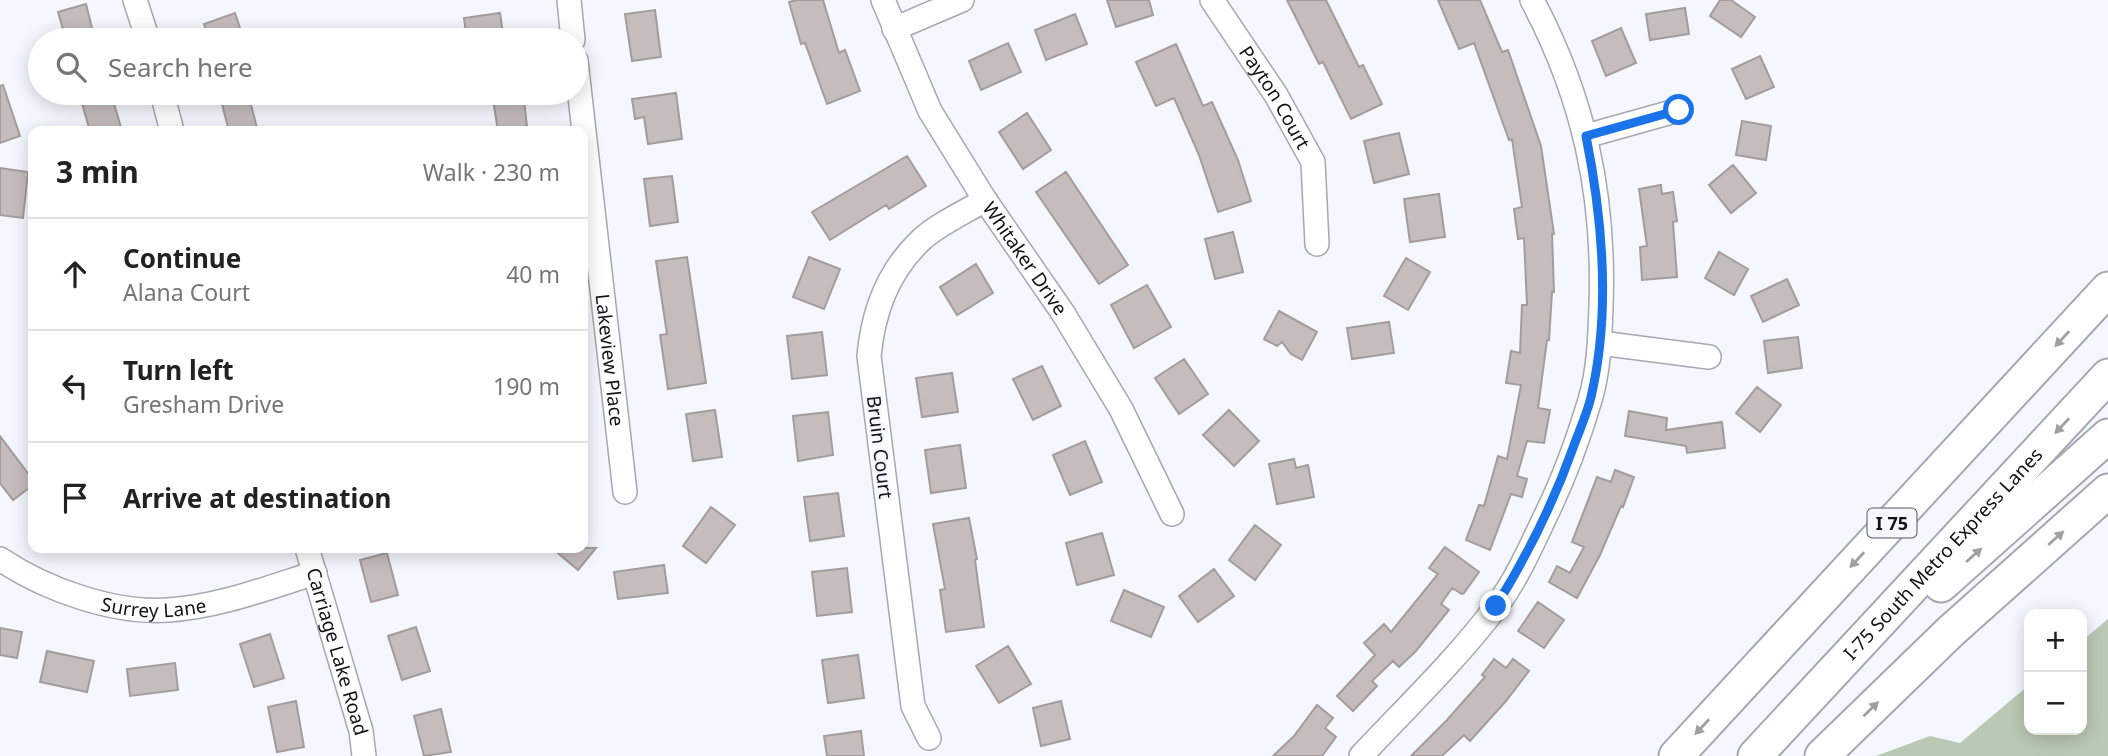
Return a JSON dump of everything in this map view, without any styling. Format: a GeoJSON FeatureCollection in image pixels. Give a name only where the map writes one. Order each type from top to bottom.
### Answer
{"type":"FeatureCollection","features":[{"type":"Feature","properties":{"kind":"highway","name":"I 75"},"geometry":{"type":"LineString","coordinates":[[1676,756],[2108,289]]}},
{"type":"Feature","properties":{"kind":"highway","name":"I-75 South Metro Express Lanes"},"geometry":{"type":"LineString","coordinates":[[1755,756],[2108,376]]}},
{"type":"Feature","properties":{"kind":"highway","name":"I-75 South Metro Express Lanes"},"geometry":{"type":"LineString","coordinates":[[1778,732],[2108,436]]}},
{"type":"Feature","properties":{"kind":"highway"},"geometry":{"type":"LineString","coordinates":[[1822,756],[1951,631],[2108,491]]}},
{"type":"Feature","properties":{"kind":"street"},"geometry":{"type":"LineString","coordinates":[[135,0],[144,28]]}},
{"type":"Feature","properties":{"kind":"street"},"geometry":{"type":"LineString","coordinates":[[569,0],[572,28]]}},
{"type":"Feature","properties":{"kind":"street","name":"Whitaker Drive"},"geometry":{"type":"LineString","coordinates":[[883,0],[930,111],[985,200],[1063,313],[1121,409],[1171,514]]}},
{"type":"Feature","properties":{"kind":"street"},"geometry":{"type":"LineString","coordinates":[[894,29],[962,0]]}},
{"type":"Feature","properties":{"kind":"street","name":"Payton Court"},"geometry":{"type":"LineString","coordinates":[[1212,0],[1276,94],[1313,162],[1317,244]]}},
{"type":"Feature","properties":{"kind":"street"},"geometry":{"type":"LineString","coordinates":[[1361,756],[1417,697],[1496,606],[1521,566],[1559,488],[1590,399],[1600,343],[1603,265],[1597,199],[1586,136],[1563,64],[1532,0]]}},
{"type":"Feature","properties":{"kind":"street"},"geometry":{"type":"LineString","coordinates":[[165,105],[171,126]]}},
{"type":"Feature","properties":{"kind":"street","name":"Lakeview Place"},"geometry":{"type":"LineString","coordinates":[[581,105],[583,126]]}},
{"type":"Feature","properties":{"kind":"street"},"geometry":{"type":"LineString","coordinates":[[1586,136],[1679,110]]}},
{"type":"Feature","properties":{"kind":"street","name":"Lakeview Place"},"geometry":{"type":"LineString","coordinates":[[588,167],[625,492]]}},
{"type":"Feature","properties":{"kind":"street","name":"Bruin Court"},"geometry":{"type":"LineString","coordinates":[[929,738],[913,706],[869,356],[872,325],[887,283],[922,239],[985,200]]}},
{"type":"Feature","properties":{"kind":"street"},"geometry":{"type":"LineString","coordinates":[[1600,343],[1709,357]]}},
{"type":"Feature","properties":{"kind":"street","name":"Carriage Lake Road"},"geometry":{"type":"LineString","coordinates":[[309,553],[361,731],[364,756]]}},
{"type":"Feature","properties":{"kind":"street","name":"Surrey Lane"},"geometry":{"type":"LineString","coordinates":[[0,559],[26,576],[67,592],[115,606],[166,611],[214,603],[315,573]]}},
{"type":"Feature","properties":{"kind":"green space"},"geometry":{"type":"Polygon","coordinates":[[[2108,619],[2108,756],[1876,756],[1930,736],[1960,743],[2024,689],[2024,735],[2087,735],[2087,637],[2108,619]]]}},
{"type":"Feature","properties":{"kind":"building"},"geometry":{"type":"Polygon","coordinates":[[[823,0],[839,53],[845,50],[860,91],[827,104],[805,43],[801,44],[789,2],[823,0]]]}},
{"type":"Feature","properties":{"kind":"building"},"geometry":{"type":"Polygon","coordinates":[[[1107,0],[1149,0],[1153,15],[1116,27],[1107,0]]]}},
{"type":"Feature","properties":{"kind":"building"},"geometry":{"type":"Polygon","coordinates":[[[1287,0],[1326,0],[1359,67],[1363,65],[1382,104],[1351,119],[1323,62],[1319,64],[1287,0]]]}},
{"type":"Feature","properties":{"kind":"building"},"geometry":{"type":"Polygon","coordinates":[[[1438,0],[1480,0],[1502,52],[1508,50],[1541,146],[1554,234],[1554,292],[1538,408],[1550,410],[1544,443],[1527,441],[1517,476],[1527,479],[1522,497],[1511,494],[1490,550],[1466,540],[1479,505],[1484,506],[1498,456],[1507,459],[1521,385],[1506,383],[1511,351],[1520,353],[1522,305],[1527,305],[1524,238],[1518,239],[1514,209],[1522,207],[1512,139],[1509,140],[1474,43],[1459,49],[1438,0]]]}},
{"type":"Feature","properties":{"kind":"building"},"geometry":{"type":"Polygon","coordinates":[[[1720,0],[1731,0],[1755,17],[1741,37],[1710,16],[1720,0]]]}},
{"type":"Feature","properties":{"kind":"building"},"geometry":{"type":"Polygon","coordinates":[[[86,4],[92,28],[63,28],[58,12],[86,4]]]}},
{"type":"Feature","properties":{"kind":"building"},"geometry":{"type":"Polygon","coordinates":[[[1685,8],[1689,34],[1650,40],[1646,14],[1685,8]]]}},
{"type":"Feature","properties":{"kind":"building"},"geometry":{"type":"Polygon","coordinates":[[[655,10],[661,57],[632,61],[625,14],[655,10]]]}},
{"type":"Feature","properties":{"kind":"building"},"geometry":{"type":"Polygon","coordinates":[[[235,13],[240,28],[205,28],[204,24],[235,13]]]}},
{"type":"Feature","properties":{"kind":"building"},"geometry":{"type":"Polygon","coordinates":[[[500,13],[502,28],[465,28],[464,18],[500,13]]]}},
{"type":"Feature","properties":{"kind":"building"},"geometry":{"type":"Polygon","coordinates":[[[1075,14],[1087,44],[1046,60],[1035,30],[1075,14]]]}},
{"type":"Feature","properties":{"kind":"building"},"geometry":{"type":"Polygon","coordinates":[[[1621,28],[1636,63],[1606,76],[1592,41],[1621,28]]]}},
{"type":"Feature","properties":{"kind":"building"},"geometry":{"type":"Polygon","coordinates":[[[1008,43],[1021,72],[981,90],[969,61],[1008,43]]]}},
{"type":"Feature","properties":{"kind":"building"},"geometry":{"type":"Polygon","coordinates":[[[1176,44],[1203,106],[1212,102],[1238,160],[1251,201],[1218,212],[1199,155],[1174,98],[1156,106],[1136,62],[1176,44]]]}},
{"type":"Feature","properties":{"kind":"building"},"geometry":{"type":"Polygon","coordinates":[[[1760,56],[1774,87],[1746,99],[1732,69],[1760,56]]]}},
{"type":"Feature","properties":{"kind":"building"},"geometry":{"type":"Polygon","coordinates":[[[3,85],[20,136],[0,143],[0,86],[3,85]]]}},
{"type":"Feature","properties":{"kind":"building"},"geometry":{"type":"Polygon","coordinates":[[[676,93],[682,139],[648,144],[644,117],[635,119],[632,99],[676,93]]]}},
{"type":"Feature","properties":{"kind":"building"},"geometry":{"type":"Polygon","coordinates":[[[82,105],[114,105],[121,126],[89,126],[82,105]]]}},
{"type":"Feature","properties":{"kind":"building"},"geometry":{"type":"Polygon","coordinates":[[[222,105],[251,105],[256,126],[228,126],[222,105]]]}},
{"type":"Feature","properties":{"kind":"building"},"geometry":{"type":"Polygon","coordinates":[[[494,105],[524,105],[527,126],[497,126],[494,105]]]}},
{"type":"Feature","properties":{"kind":"building"},"geometry":{"type":"Polygon","coordinates":[[[1027,113],[1051,150],[1023,169],[999,132],[1027,113]]]}},
{"type":"Feature","properties":{"kind":"building"},"geometry":{"type":"Polygon","coordinates":[[[1742,121],[1771,126],[1766,160],[1736,155],[1742,121]]]}},
{"type":"Feature","properties":{"kind":"building"},"geometry":{"type":"Polygon","coordinates":[[[1399,133],[1409,174],[1374,183],[1364,141],[1399,133]]]}},
{"type":"Feature","properties":{"kind":"building"},"geometry":{"type":"Polygon","coordinates":[[[907,156],[926,186],[889,209],[886,205],[830,240],[812,212],[907,156]]]}},
{"type":"Feature","properties":{"kind":"building"},"geometry":{"type":"Polygon","coordinates":[[[1733,165],[1756,193],[1731,213],[1709,185],[1733,165]]]}},
{"type":"Feature","properties":{"kind":"building"},"geometry":{"type":"Polygon","coordinates":[[[0,168],[28,172],[23,218],[0,215],[0,168]]]}},
{"type":"Feature","properties":{"kind":"building"},"geometry":{"type":"Polygon","coordinates":[[[1066,172],[1128,265],[1099,284],[1036,192],[1066,172]]]}},
{"type":"Feature","properties":{"kind":"building"},"geometry":{"type":"Polygon","coordinates":[[[672,176],[678,222],[650,226],[644,179],[672,176]]]}},
{"type":"Feature","properties":{"kind":"building"},"geometry":{"type":"Polygon","coordinates":[[[1661,185],[1662,194],[1673,192],[1677,221],[1673,222],[1677,277],[1642,280],[1640,247],[1647,246],[1639,189],[1661,185]]]}},
{"type":"Feature","properties":{"kind":"building"},"geometry":{"type":"Polygon","coordinates":[[[1439,194],[1445,237],[1410,242],[1404,199],[1439,194]]]}},
{"type":"Feature","properties":{"kind":"building"},"geometry":{"type":"Polygon","coordinates":[[[1233,232],[1243,272],[1215,279],[1205,239],[1233,232]]]}},
{"type":"Feature","properties":{"kind":"building"},"geometry":{"type":"Polygon","coordinates":[[[1719,252],[1748,269],[1734,295],[1705,278],[1719,252]]]}},
{"type":"Feature","properties":{"kind":"building"},"geometry":{"type":"Polygon","coordinates":[[[687,257],[706,383],[668,389],[660,335],[667,334],[656,261],[687,257]]]}},
{"type":"Feature","properties":{"kind":"building"},"geometry":{"type":"Polygon","coordinates":[[[809,257],[840,269],[824,309],[793,297],[809,257]]]}},
{"type":"Feature","properties":{"kind":"building"},"geometry":{"type":"Polygon","coordinates":[[[1406,258],[1430,272],[1408,310],[1384,296],[1406,258]]]}},
{"type":"Feature","properties":{"kind":"building"},"geometry":{"type":"Polygon","coordinates":[[[976,264],[993,293],[957,315],[940,287],[976,264]]]}},
{"type":"Feature","properties":{"kind":"building"},"geometry":{"type":"Polygon","coordinates":[[[1787,279],[1799,305],[1763,322],[1751,296],[1787,279]]]}},
{"type":"Feature","properties":{"kind":"building"},"geometry":{"type":"Polygon","coordinates":[[[1147,285],[1171,327],[1134,348],[1111,305],[1147,285]]]}},
{"type":"Feature","properties":{"kind":"building"},"geometry":{"type":"Polygon","coordinates":[[[1279,311],[1317,332],[1302,360],[1291,354],[1282,342],[1277,346],[1264,339],[1279,311]]]}},
{"type":"Feature","properties":{"kind":"building"},"geometry":{"type":"Polygon","coordinates":[[[1389,322],[1394,353],[1352,359],[1347,328],[1389,322]]]}},
{"type":"Feature","properties":{"kind":"building"},"geometry":{"type":"Polygon","coordinates":[[[822,332],[827,375],[792,379],[787,336],[822,332]]]}},
{"type":"Feature","properties":{"kind":"building"},"geometry":{"type":"Polygon","coordinates":[[[1798,337],[1802,368],[1768,373],[1764,341],[1798,337]]]}},
{"type":"Feature","properties":{"kind":"building"},"geometry":{"type":"Polygon","coordinates":[[[1184,359],[1208,394],[1179,414],[1155,378],[1184,359]]]}},
{"type":"Feature","properties":{"kind":"building"},"geometry":{"type":"Polygon","coordinates":[[[1042,366],[1061,406],[1033,420],[1013,379],[1042,366]]]}},
{"type":"Feature","properties":{"kind":"building"},"geometry":{"type":"Polygon","coordinates":[[[952,373],[958,412],[922,417],[916,378],[952,373]]]}},
{"type":"Feature","properties":{"kind":"building"},"geometry":{"type":"Polygon","coordinates":[[[1757,387],[1781,405],[1760,432],[1736,413],[1757,387]]]}},
{"type":"Feature","properties":{"kind":"building"},"geometry":{"type":"Polygon","coordinates":[[[715,410],[722,457],[693,461],[686,414],[715,410]]]}},
{"type":"Feature","properties":{"kind":"building"},"geometry":{"type":"Polygon","coordinates":[[[1229,410],[1259,441],[1234,466],[1203,435],[1229,410]]]}},
{"type":"Feature","properties":{"kind":"building"},"geometry":{"type":"Polygon","coordinates":[[[1629,411],[1667,418],[1666,430],[1722,422],[1725,448],[1687,453],[1686,446],[1625,436],[1629,411]]]}},
{"type":"Feature","properties":{"kind":"building"},"geometry":{"type":"Polygon","coordinates":[[[828,412],[833,455],[798,461],[793,416],[828,412]]]}},
{"type":"Feature","properties":{"kind":"building"},"geometry":{"type":"Polygon","coordinates":[[[0,436],[28,473],[28,489],[13,500],[0,483],[0,436]]]}},
{"type":"Feature","properties":{"kind":"building"},"geometry":{"type":"Polygon","coordinates":[[[1085,441],[1102,482],[1070,495],[1053,455],[1085,441]]]}},
{"type":"Feature","properties":{"kind":"building"},"geometry":{"type":"Polygon","coordinates":[[[960,445],[966,488],[931,493],[925,450],[960,445]]]}},
{"type":"Feature","properties":{"kind":"building"},"geometry":{"type":"Polygon","coordinates":[[[1294,459],[1296,468],[1308,465],[1314,497],[1277,504],[1269,464],[1294,459]]]}},
{"type":"Feature","properties":{"kind":"building"},"geometry":{"type":"Polygon","coordinates":[[[1615,470],[1634,477],[1623,507],[1621,506],[1600,555],[1577,598],[1549,582],[1557,566],[1570,573],[1584,547],[1572,542],[1597,477],[1611,482],[1615,470]]]}},
{"type":"Feature","properties":{"kind":"building"},"geometry":{"type":"Polygon","coordinates":[[[838,493],[844,536],[810,541],[804,497],[838,493]]]}},
{"type":"Feature","properties":{"kind":"building"},"geometry":{"type":"Polygon","coordinates":[[[711,507],[735,525],[706,563],[683,546],[711,507]]]}},
{"type":"Feature","properties":{"kind":"building"},"geometry":{"type":"Polygon","coordinates":[[[969,518],[977,559],[984,627],[946,632],[940,590],[945,589],[933,524],[969,518]]]}},
{"type":"Feature","properties":{"kind":"building"},"geometry":{"type":"Polygon","coordinates":[[[1255,525],[1281,545],[1255,580],[1229,560],[1255,525]]]}},
{"type":"Feature","properties":{"kind":"building"},"geometry":{"type":"Polygon","coordinates":[[[1102,533],[1114,575],[1077,585],[1066,543],[1102,533]]]}},
{"type":"Feature","properties":{"kind":"building"},"geometry":{"type":"Polygon","coordinates":[[[1445,547],[1479,572],[1464,593],[1452,588],[1441,604],[1449,610],[1416,651],[1399,667],[1393,661],[1372,681],[1377,686],[1353,711],[1337,696],[1375,655],[1364,643],[1384,624],[1391,632],[1438,574],[1429,568],[1445,547]]]}},
{"type":"Feature","properties":{"kind":"building"},"geometry":{"type":"Polygon","coordinates":[[[588,548],[596,548],[578,570],[558,553],[588,553],[588,548]]]}},
{"type":"Feature","properties":{"kind":"building"},"geometry":{"type":"Polygon","coordinates":[[[387,553],[398,595],[371,602],[360,560],[387,553]]]}},
{"type":"Feature","properties":{"kind":"building"},"geometry":{"type":"Polygon","coordinates":[[[664,565],[668,593],[618,599],[614,572],[664,565]]]}},
{"type":"Feature","properties":{"kind":"building"},"geometry":{"type":"Polygon","coordinates":[[[847,568],[852,612],[817,616],[812,572],[847,568]]]}},
{"type":"Feature","properties":{"kind":"building"},"geometry":{"type":"Polygon","coordinates":[[[1214,569],[1234,596],[1198,622],[1179,596],[1214,569]]]}},
{"type":"Feature","properties":{"kind":"building"},"geometry":{"type":"Polygon","coordinates":[[[1124,590],[1164,607],[1151,637],[1111,621],[1124,590]]]}},
{"type":"Feature","properties":{"kind":"building"},"geometry":{"type":"Polygon","coordinates":[[[1538,602],[1564,620],[1544,648],[1518,631],[1538,602]]]}},
{"type":"Feature","properties":{"kind":"building"},"geometry":{"type":"Polygon","coordinates":[[[416,627],[430,671],[402,680],[388,636],[416,627]]]}},
{"type":"Feature","properties":{"kind":"building"},"geometry":{"type":"Polygon","coordinates":[[[0,628],[22,632],[17,658],[0,655],[0,628]]]}},
{"type":"Feature","properties":{"kind":"building"},"geometry":{"type":"Polygon","coordinates":[[[270,634],[284,678],[254,687],[240,644],[270,634]]]}},
{"type":"Feature","properties":{"kind":"building"},"geometry":{"type":"Polygon","coordinates":[[[1008,646],[1031,684],[999,703],[976,666],[1008,646]]]}},
{"type":"Feature","properties":{"kind":"building"},"geometry":{"type":"Polygon","coordinates":[[[47,651],[94,661],[87,692],[40,682],[47,651]]]}},
{"type":"Feature","properties":{"kind":"building"},"geometry":{"type":"Polygon","coordinates":[[[858,655],[864,698],[828,703],[822,660],[858,655]]]}},
{"type":"Feature","properties":{"kind":"building"},"geometry":{"type":"Polygon","coordinates":[[[1494,659],[1506,668],[1513,659],[1529,671],[1470,741],[1464,735],[1442,756],[1411,756],[1485,677],[1482,675],[1494,659]]]}},
{"type":"Feature","properties":{"kind":"building"},"geometry":{"type":"Polygon","coordinates":[[[175,663],[178,690],[130,696],[127,669],[175,663]]]}},
{"type":"Feature","properties":{"kind":"building"},"geometry":{"type":"Polygon","coordinates":[[[296,701],[304,747],[277,752],[268,707],[296,701]]]}},
{"type":"Feature","properties":{"kind":"building"},"geometry":{"type":"Polygon","coordinates":[[[1061,701],[1070,739],[1041,746],[1033,708],[1061,701]]]}},
{"type":"Feature","properties":{"kind":"building"},"geometry":{"type":"Polygon","coordinates":[[[1317,705],[1333,718],[1325,728],[1336,737],[1322,756],[1273,756],[1294,736],[1317,705]]]}},
{"type":"Feature","properties":{"kind":"building"},"geometry":{"type":"Polygon","coordinates":[[[441,709],[451,752],[424,756],[414,716],[441,709]]]}},
{"type":"Feature","properties":{"kind":"building"},"geometry":{"type":"Polygon","coordinates":[[[861,731],[864,756],[827,756],[824,736],[861,731]]]}},
{"type":"Feature","properties":{"kind":"route"},"geometry":{"type":"LineString","coordinates":[[1496,606],[1521,566],[1559,488],[1590,399],[1600,343],[1603,265],[1597,199],[1586,136],[1679,110]]}}]}
